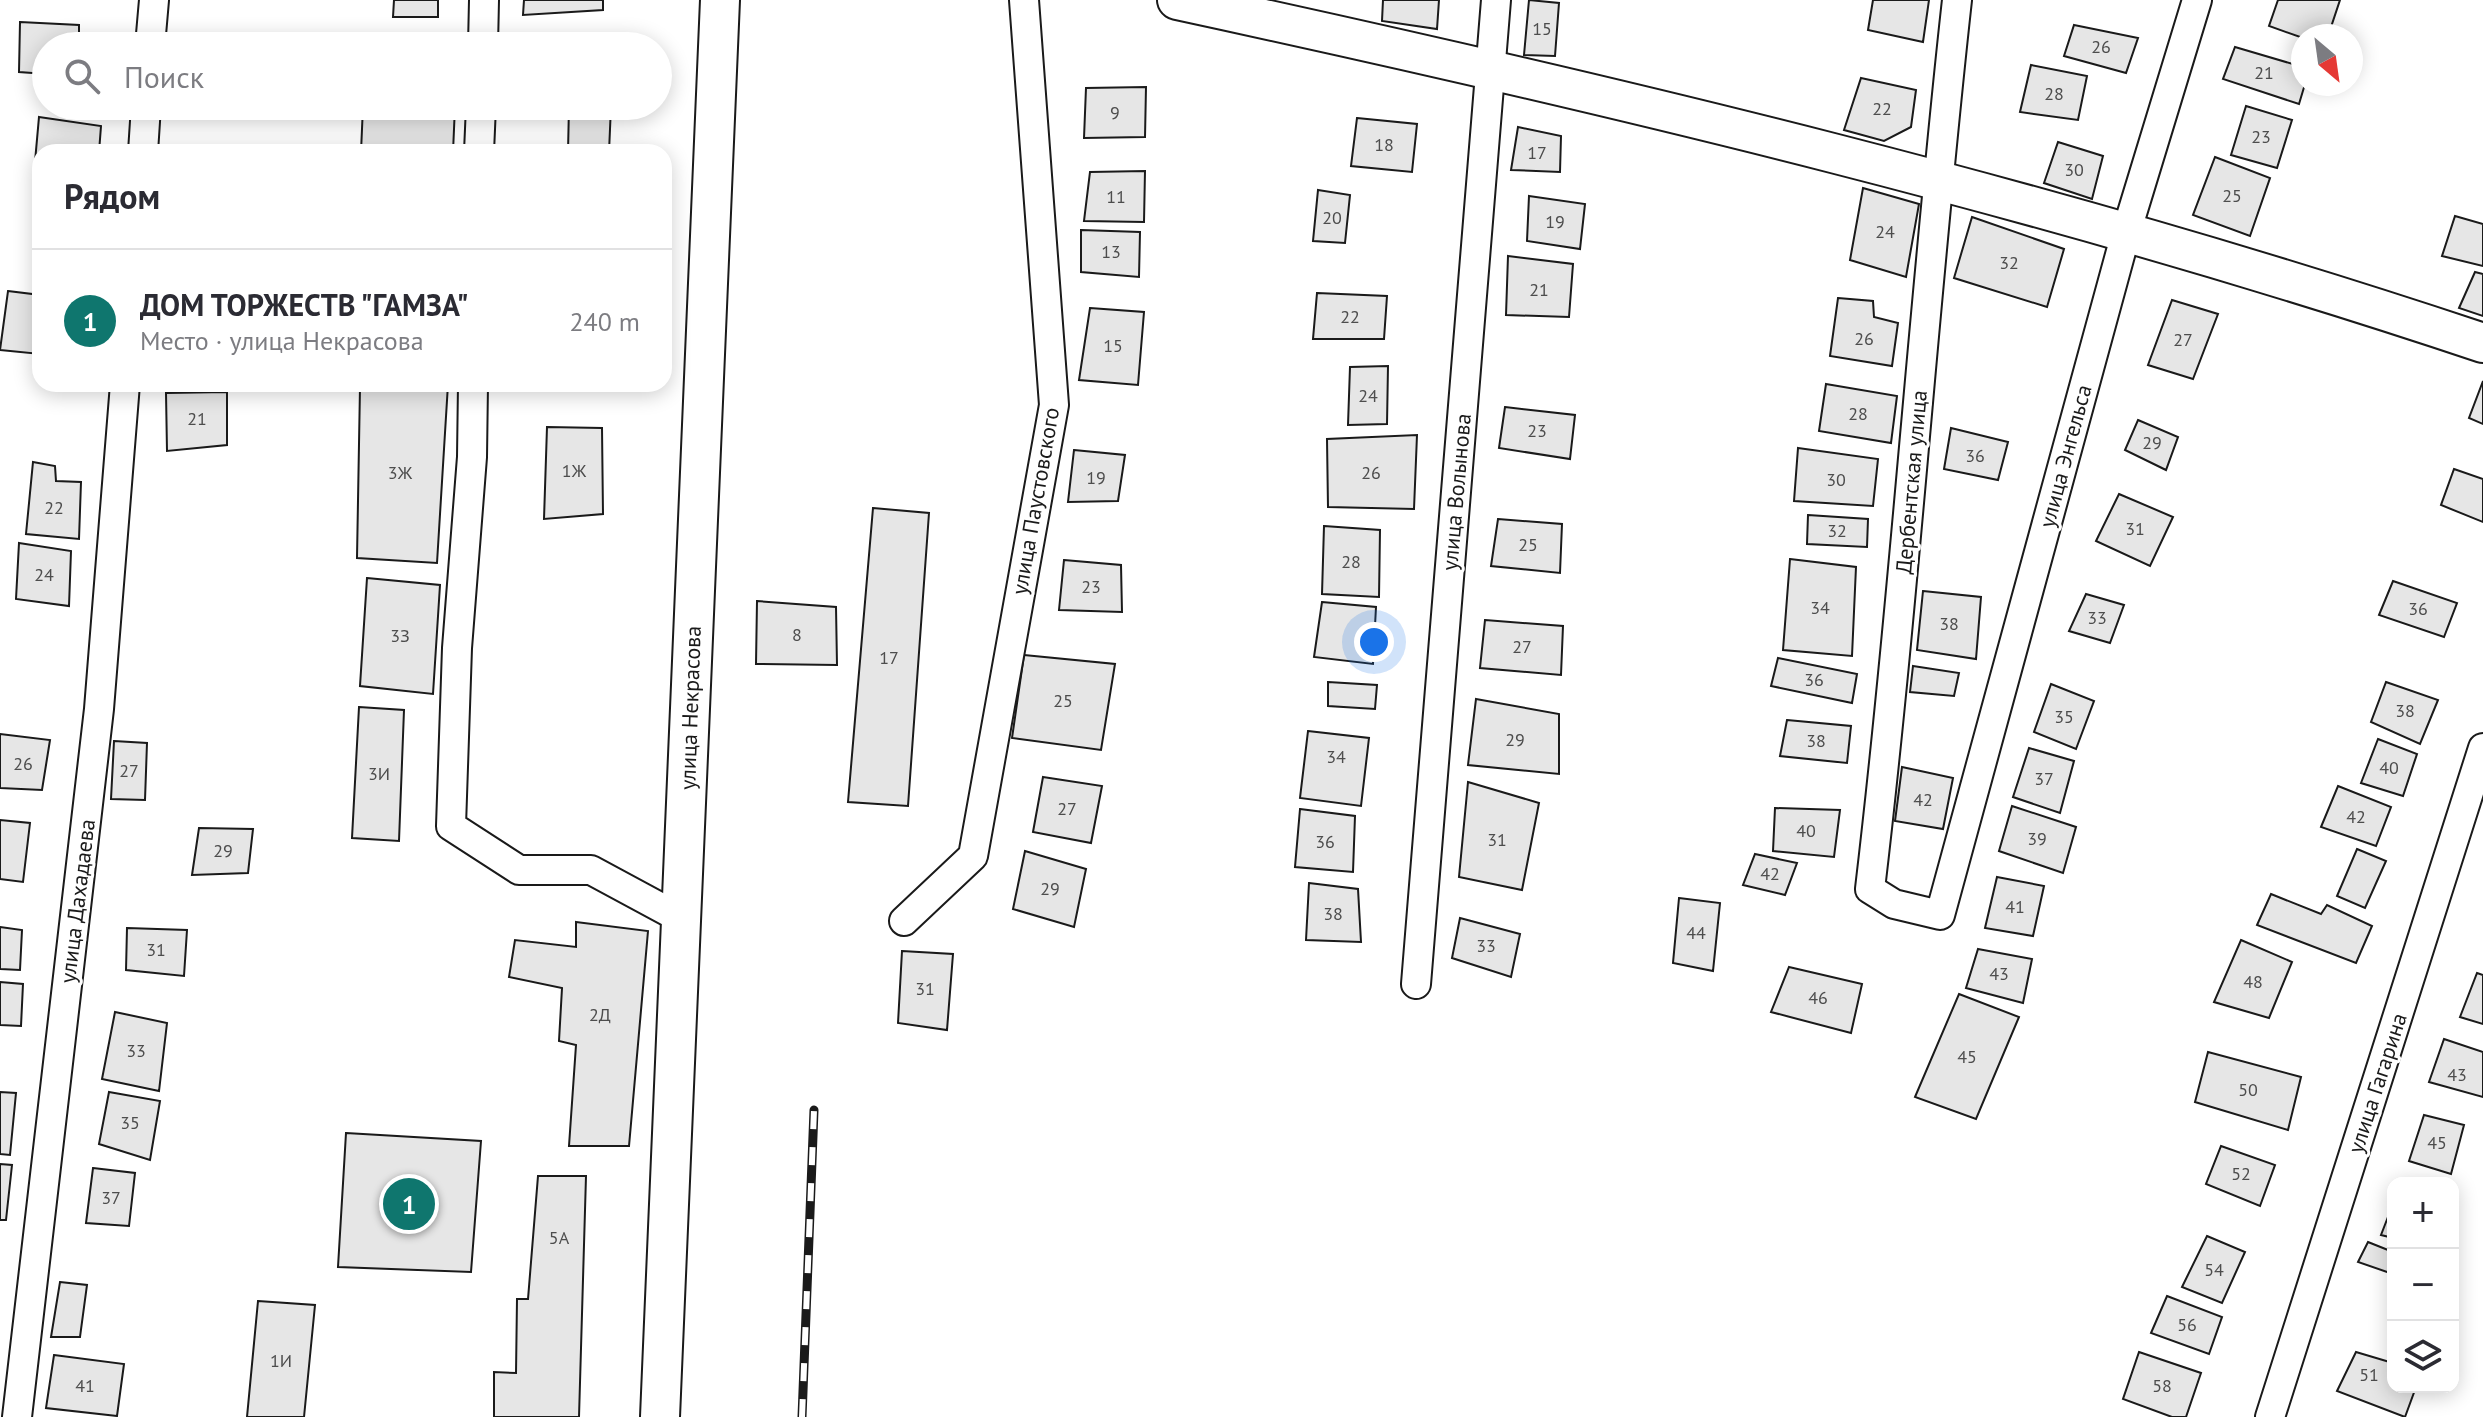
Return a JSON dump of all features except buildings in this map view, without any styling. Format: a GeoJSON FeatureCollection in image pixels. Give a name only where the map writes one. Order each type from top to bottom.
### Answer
{"type":"FeatureCollection","features":[{"type":"Feature","properties":{"kind":"street"},"geometry":{"type":"LineString","coordinates":[[151,32],[154,0]]}},
{"type":"Feature","properties":{"kind":"street"},"geometry":{"type":"LineString","coordinates":[[483,32],[484,0]]}},
{"type":"Feature","properties":{"kind":"street","name":"улица Некрасова"},"geometry":{"type":"LineString","coordinates":[[660,1417],[720,0]]}},
{"type":"Feature","properties":{"kind":"street","name":"улица Паустовского"},"geometry":{"type":"LineString","coordinates":[[904,921],[973,856],[1054,405],[1024,0]]}},
{"type":"Feature","properties":{"kind":"street"},"geometry":{"type":"LineString","coordinates":[[1177,0],[1491,68],[1937,181],[2126,233],[2483,343]]}},
{"type":"Feature","properties":{"kind":"street","name":"улица Волынова"},"geometry":{"type":"LineString","coordinates":[[1416,984],[1496,0]]}},
{"type":"Feature","properties":{"kind":"street","name":"Дербентская улица"},"geometry":{"type":"LineString","coordinates":[[1940,915],[1894,904],[1870,889],[1893,699],[1937,181],[1957,0]]}},
{"type":"Feature","properties":{"kind":"street","name":"улица Энгельса"},"geometry":{"type":"LineString","coordinates":[[1940,915],[2126,233],[2197,0]]}},
{"type":"Feature","properties":{"kind":"street"},"geometry":{"type":"LineString","coordinates":[[144,144],[145,120]]}},
{"type":"Feature","properties":{"kind":"street"},"geometry":{"type":"LineString","coordinates":[[479,144],[480,120]]}},
{"type":"Feature","properties":{"kind":"street","name":"улица Дахадаева"},"geometry":{"type":"LineString","coordinates":[[17,1417],[99,709],[124,392]]}},
{"type":"Feature","properties":{"kind":"street"},"geometry":{"type":"LineString","coordinates":[[473,392],[472,457],[457,648],[451,826],[519,870],[591,870],[680,918]]}},
{"type":"Feature","properties":{"kind":"street","name":"улица Гагарина"},"geometry":{"type":"LineString","coordinates":[[2270,1417],[2483,748]]}},
{"type":"Feature","properties":{"kind":"railway"},"geometry":{"type":"LineString","coordinates":[[802,1417],[814,1110]]}},
{"type":"Feature","properties":{"kind":"place","name":"ДОМ ТОРЖЕСТВ \"ГАМЗА\""},"geometry":{"type":"Point","coordinates":[409,1204]}}]}
